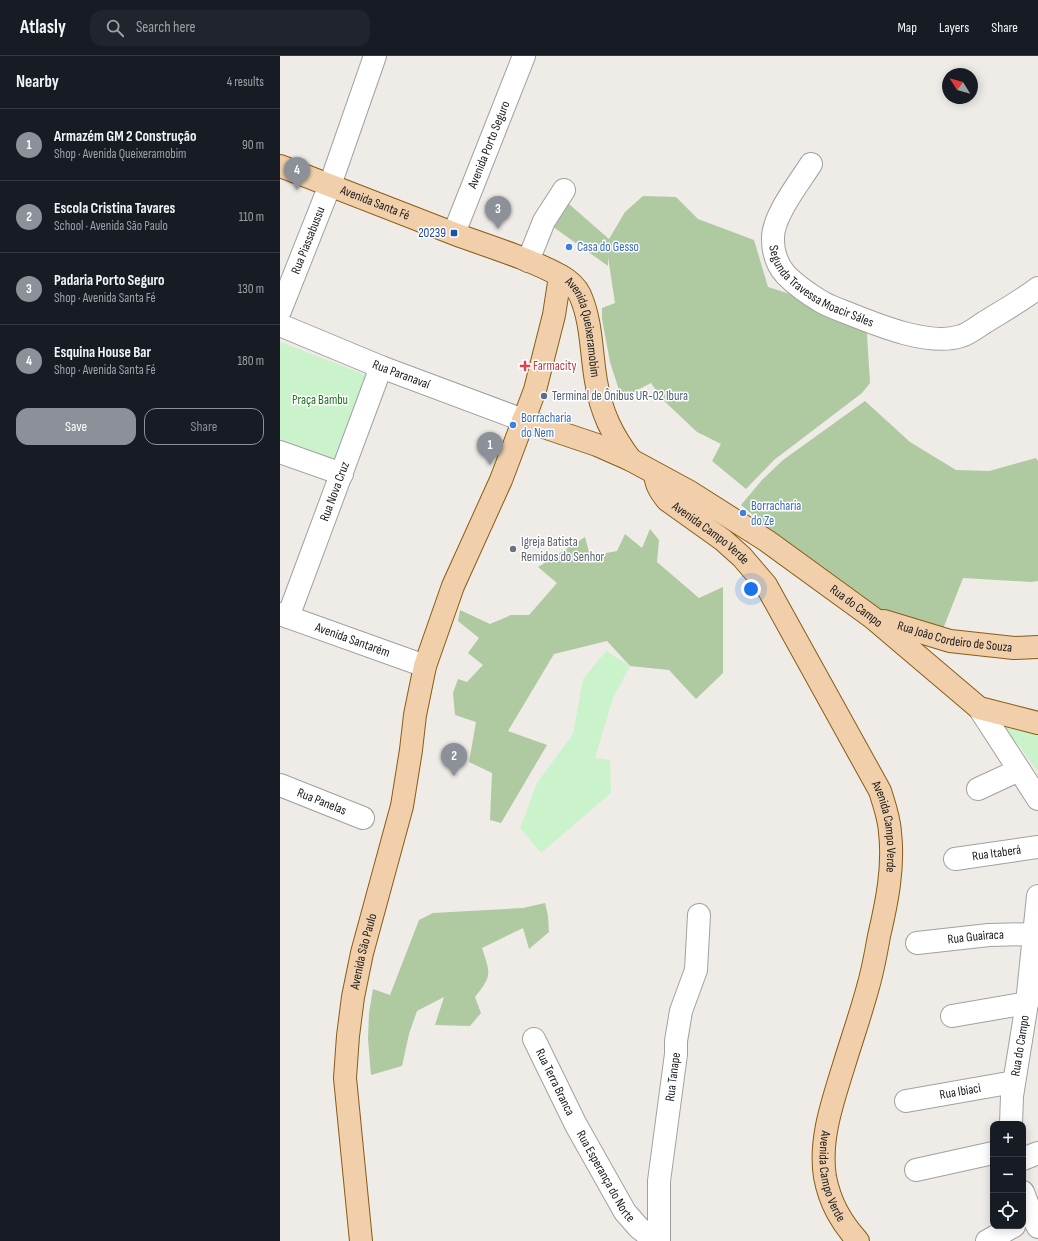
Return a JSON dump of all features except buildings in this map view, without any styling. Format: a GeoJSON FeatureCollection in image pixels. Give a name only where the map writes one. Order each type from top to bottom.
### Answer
{"type":"FeatureCollection","features":[{"type":"Feature","properties":{"kind":"main road","name":"Avenida Santa Fé"},"geometry":{"type":"LineString","coordinates":[[280,166],[528,261],[560,276]]}},
{"type":"Feature","properties":{"kind":"main road","name":"Avenida Queixeramobim"},"geometry":{"type":"LineString","coordinates":[[425,666],[453,586],[498,487],[535,390],[554,314],[560,276],[569,281],[576,288],[583,303],[590,330],[600,402],[611,431],[631,460]]}},
{"type":"Feature","properties":{"kind":"main road"},"geometry":{"type":"LineString","coordinates":[[523,420],[597,445],[631,460]]}},
{"type":"Feature","properties":{"kind":"main road","name":"Rua do Campo"},"geometry":{"type":"LineString","coordinates":[[631,460],[690,492],[767,541],[873,618],[979,708]]}},
{"type":"Feature","properties":{"kind":"main road","name":"Avenida Campo Verde"},"geometry":{"type":"LineString","coordinates":[[655,474],[656,482],[660,491],[667,500],[724,540],[742,557],[766,585],[880,791],[887,811],[891,849],[890,876],[885,913],[868,987],[833,1101],[825,1143],[825,1177],[829,1194],[843,1223],[858,1241]]}},
{"type":"Feature","properties":{"kind":"main road","name":"Rua João Cordeiro de Souza"},"geometry":{"type":"LineString","coordinates":[[873,618],[950,641],[1014,648],[1038,647]]}},
{"type":"Feature","properties":{"kind":"main road","name":"Avenida São Paulo"},"geometry":{"type":"LineString","coordinates":[[361,1241],[344,1078],[348,1036],[353,997],[362,953],[394,838],[405,792],[415,715],[425,666]]}},
{"type":"Feature","properties":{"kind":"main road"},"geometry":{"type":"LineString","coordinates":[[979,708],[1038,723]]}},
{"type":"Feature","properties":{"kind":"street","name":"Rua Piassabussu"},"geometry":{"type":"LineString","coordinates":[[280,311],[330,185],[376,56]]}},
{"type":"Feature","properties":{"kind":"street","name":"Avenida Porto Seguro"},"geometry":{"type":"LineString","coordinates":[[454,233],[524,56]]}},
{"type":"Feature","properties":{"kind":"street","name":"Segunda Travessa Moacir Sáles"},"geometry":{"type":"LineString","coordinates":[[811,164],[779,216],[773,237],[775,256],[786,275],[797,285],[823,302],[872,322],[922,337],[946,338],[962,336],[1025,298],[1038,288]]}},
{"type":"Feature","properties":{"kind":"street"},"geometry":{"type":"LineString","coordinates":[[528,261],[544,221],[564,190]]}},
{"type":"Feature","properties":{"kind":"street","name":"Rua Paranavaí"},"geometry":{"type":"LineString","coordinates":[[280,325],[381,367],[523,420]]}},
{"type":"Feature","properties":{"kind":"street","name":"Rua Nova Cruz"},"geometry":{"type":"LineString","coordinates":[[284,616],[342,474],[381,367]]}},
{"type":"Feature","properties":{"kind":"street"},"geometry":{"type":"LineString","coordinates":[[280,452],[342,474]]}},
{"type":"Feature","properties":{"kind":"street","name":"Avenida Santarém"},"geometry":{"type":"LineString","coordinates":[[284,616],[425,666]]}},
{"type":"Feature","properties":{"kind":"street","name":"Rua do Campo"},"geometry":{"type":"LineString","coordinates":[[979,708],[1038,799]]}},
{"type":"Feature","properties":{"kind":"street"},"geometry":{"type":"LineString","coordinates":[[978,789],[1019,770]]}},
{"type":"Feature","properties":{"kind":"street","name":"Rua Panelas"},"geometry":{"type":"LineString","coordinates":[[280,785],[363,818]]}},
{"type":"Feature","properties":{"kind":"street","name":"Rua Itaberá"},"geometry":{"type":"LineString","coordinates":[[955,859],[1038,847]]}},
{"type":"Feature","properties":{"kind":"street","name":"Rua do Campo"},"geometry":{"type":"LineString","coordinates":[[1011,1121],[1011,1104],[1014,1082],[1031,997],[1038,896]]}},
{"type":"Feature","properties":{"kind":"street","name":"Rua Tanape"},"geometry":{"type":"LineString","coordinates":[[657,1241],[659,1181],[676,1054],[676,1041],[682,1011],[696,970],[699,915]]}},
{"type":"Feature","properties":{"kind":"street","name":"Rua Guairaca"},"geometry":{"type":"LineString","coordinates":[[917,943],[989,935],[1035,934]]}},
{"type":"Feature","properties":{"kind":"street"},"geometry":{"type":"LineString","coordinates":[[952,1016],[1031,997]]}},
{"type":"Feature","properties":{"kind":"street","name":"Rua Terra Branca"},"geometry":{"type":"LineString","coordinates":[[534,1039],[576,1126]]}},
{"type":"Feature","properties":{"kind":"street","name":"Rua Ibiaci"},"geometry":{"type":"LineString","coordinates":[[906,1101],[1014,1082]]}},
{"type":"Feature","properties":{"kind":"street","name":"Rua Esperança do Norte"},"geometry":{"type":"LineString","coordinates":[[576,1126],[625,1212],[639,1228],[657,1241]]}},
{"type":"Feature","properties":{"kind":"street"},"geometry":{"type":"LineString","coordinates":[[916,1170],[990,1153]]}},
{"type":"Feature","properties":{"kind":"street"},"geometry":{"type":"LineString","coordinates":[[1026,1158],[1038,1153]]}},
{"type":"Feature","properties":{"kind":"street"},"geometry":{"type":"LineString","coordinates":[[987,1241],[1027,1223],[1023,1193]]}},
{"type":"Feature","properties":{"kind":"green space"},"geometry":{"type":"Polygon","coordinates":[[[643,196],[676,197],[698,219],[754,240],[768,287],[866,318],[870,383],[862,393],[774,460],[746,489],[712,461],[721,444],[697,432],[662,399],[651,383],[626,396],[619,390],[610,362],[602,319],[602,308],[615,303],[608,257],[608,266],[549,224],[556,203],[569,204],[609,239],[625,212],[643,196]]]}},
{"type":"Feature","properties":{"kind":"green space","name":"Praça Bambu"},"geometry":{"type":"Polygon","coordinates":[[[280,342],[369,376],[339,461],[280,448],[280,342]]]}},
{"type":"Feature","properties":{"kind":"green space"},"geometry":{"type":"Polygon","coordinates":[[[865,401],[910,442],[956,470],[989,471],[1036,458],[1038,461],[1038,581],[1031,582],[963,578],[943,629],[878,619],[741,505],[762,480],[783,460],[865,401]]]}},
{"type":"Feature","properties":{"kind":"green space"},"geometry":{"type":"Polygon","coordinates":[[[650,529],[659,540],[657,562],[699,598],[723,587],[723,673],[696,699],[669,670],[630,666],[607,641],[554,654],[508,731],[547,745],[501,823],[490,820],[492,773],[469,762],[476,722],[455,715],[453,693],[458,679],[467,682],[483,665],[468,653],[479,638],[458,621],[460,610],[490,624],[511,615],[529,615],[557,583],[538,567],[585,537],[590,556],[617,551],[625,534],[642,548],[650,529]]]}},
{"type":"Feature","properties":{"kind":"green space"},"geometry":{"type":"Polygon","coordinates":[[[606,651],[630,666],[613,698],[595,758],[610,760],[611,793],[541,853],[520,828],[537,783],[573,734],[583,679],[606,651]]]}},
{"type":"Feature","properties":{"kind":"green space"},"geometry":{"type":"Polygon","coordinates":[[[1001,722],[1038,733],[1038,772],[1001,722]]]}},
{"type":"Feature","properties":{"kind":"green space"},"geometry":{"type":"Polygon","coordinates":[[[545,903],[549,932],[529,949],[523,928],[482,948],[487,963],[488,974],[485,984],[475,997],[481,1013],[470,1026],[435,1025],[444,997],[417,1011],[409,1034],[402,1066],[371,1075],[368,1039],[369,1013],[373,989],[390,995],[419,920],[433,913],[523,908],[545,903]]]}},
{"type":"Feature","properties":{"kind":"place","name":"Esquina House Bar"},"geometry":{"type":"Point","coordinates":[297,190]}},
{"type":"Feature","properties":{"kind":"place","name":"Padaria Porto Seguro"},"geometry":{"type":"Point","coordinates":[498,229]}},
{"type":"Feature","properties":{"kind":"place","name":"20239"},"geometry":{"type":"Point","coordinates":[454,233]}},
{"type":"Feature","properties":{"kind":"place","name":"Casa do Gesso"},"geometry":{"type":"Point","coordinates":[569,247]}},
{"type":"Feature","properties":{"kind":"place","name":"Farmacity"},"geometry":{"type":"Point","coordinates":[525,366]}},
{"type":"Feature","properties":{"kind":"place","name":"Terminal de Ônibus UR-02 Ibura"},"geometry":{"type":"Point","coordinates":[544,396]}},
{"type":"Feature","properties":{"kind":"place","name":"Borracharia do Nem"},"geometry":{"type":"Point","coordinates":[513,425]}},
{"type":"Feature","properties":{"kind":"place","name":"Armazém GM 2 Construção"},"geometry":{"type":"Point","coordinates":[490,465]}},
{"type":"Feature","properties":{"kind":"place","name":"Borracharia do Ze"},"geometry":{"type":"Point","coordinates":[743,513]}},
{"type":"Feature","properties":{"kind":"place","name":"Igreja Batista Remidos do Senhor"},"geometry":{"type":"Point","coordinates":[513,549]}},
{"type":"Feature","properties":{"kind":"place","name":"Escola Cristina Tavares"},"geometry":{"type":"Point","coordinates":[454,776]}}]}
